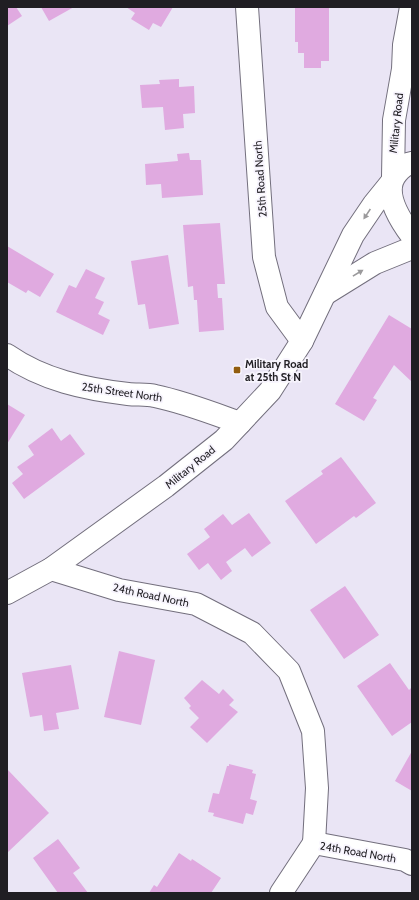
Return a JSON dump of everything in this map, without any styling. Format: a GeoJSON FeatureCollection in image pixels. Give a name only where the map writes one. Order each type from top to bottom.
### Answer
{"type":"FeatureCollection","features":[{"type":"Feature","properties":{"kind":"street","name":"25th Road North"},"geometry":{"type":"LineString","coordinates":[[247,7],[264,257],[276,308],[302,341]]}},
{"type":"Feature","properties":{"kind":"street","name":"Military Road"},"geometry":{"type":"LineString","coordinates":[[7,593],[51,569],[166,486],[224,440],[270,391],[302,341],[353,235],[392,180],[394,120],[404,69],[404,45],[411,7]]}},
{"type":"Feature","properties":{"kind":"street","name":"Military Road"},"geometry":{"type":"LineString","coordinates":[[404,69],[412,92]]}},
{"type":"Feature","properties":{"kind":"street"},"geometry":{"type":"LineString","coordinates":[[412,163],[407,164],[392,180],[392,200],[398,216],[412,236]]}},
{"type":"Feature","properties":{"kind":"street"},"geometry":{"type":"LineString","coordinates":[[325,294],[375,263],[412,248]]}},
{"type":"Feature","properties":{"kind":"street","name":"25th Street North"},"geometry":{"type":"LineString","coordinates":[[7,355],[49,377],[74,385],[128,394],[154,395],[188,404],[240,423]]}},
{"type":"Feature","properties":{"kind":"street","name":"24th Road North"},"geometry":{"type":"LineString","coordinates":[[51,569],[119,590],[196,604],[252,633],[289,671],[314,730],[317,788],[314,843],[405,860],[412,864]]}},
{"type":"Feature","properties":{"kind":"street"},"geometry":{"type":"LineString","coordinates":[[281,893],[314,843]]}},
{"type":"Feature","properties":{"kind":"building"},"geometry":{"type":"Polygon","coordinates":[[[7,7],[16,7],[22,16],[7,26],[7,7]]]}},
{"type":"Feature","properties":{"kind":"building"},"geometry":{"type":"Polygon","coordinates":[[[41,7],[74,7],[49,21],[41,7]]]}},
{"type":"Feature","properties":{"kind":"building"},"geometry":{"type":"Polygon","coordinates":[[[126,7],[173,7],[161,27],[153,23],[149,30],[131,19],[135,13],[126,7]]]}},
{"type":"Feature","properties":{"kind":"building"},"geometry":{"type":"Polygon","coordinates":[[[295,7],[329,7],[329,61],[321,61],[321,68],[304,68],[304,53],[298,53],[298,42],[295,42],[295,7]]]}},
{"type":"Feature","properties":{"kind":"building"},"geometry":{"type":"Polygon","coordinates":[[[179,79],[179,87],[194,86],[195,113],[183,114],[184,128],[165,130],[163,107],[142,108],[140,85],[160,84],[159,80],[179,79]]]}},
{"type":"Feature","properties":{"kind":"building"},"geometry":{"type":"Polygon","coordinates":[[[189,153],[190,160],[201,160],[203,195],[162,198],[161,184],[146,185],[145,164],[178,161],[177,154],[189,153]]]}},
{"type":"Feature","properties":{"kind":"building"},"geometry":{"type":"Polygon","coordinates":[[[220,223],[225,284],[217,284],[218,298],[222,298],[224,330],[199,332],[197,300],[194,300],[193,286],[188,287],[183,225],[220,223]]]}},
{"type":"Feature","properties":{"kind":"building"},"geometry":{"type":"Polygon","coordinates":[[[7,246],[54,274],[40,297],[28,290],[26,293],[7,282],[7,246]]]}},
{"type":"Feature","properties":{"kind":"building"},"geometry":{"type":"Polygon","coordinates":[[[168,255],[179,324],[149,329],[145,304],[138,305],[131,261],[168,255]]]}},
{"type":"Feature","properties":{"kind":"building"},"geometry":{"type":"Polygon","coordinates":[[[86,269],[105,278],[95,298],[104,302],[98,314],[110,320],[103,335],[56,312],[69,285],[76,288],[86,269]]]}},
{"type":"Feature","properties":{"kind":"building"},"geometry":{"type":"Polygon","coordinates":[[[389,315],[412,329],[412,382],[394,365],[373,398],[377,400],[364,421],[335,404],[389,315]]]}},
{"type":"Feature","properties":{"kind":"building"},"geometry":{"type":"Polygon","coordinates":[[[7,404],[25,415],[7,444],[7,404]]]}},
{"type":"Feature","properties":{"kind":"building"},"geometry":{"type":"Polygon","coordinates":[[[52,428],[61,441],[70,434],[85,454],[24,499],[12,483],[23,474],[17,467],[34,455],[28,446],[52,428]]]}},
{"type":"Feature","properties":{"kind":"building"},"geometry":{"type":"Polygon","coordinates":[[[341,457],[376,503],[356,518],[354,516],[316,544],[285,501],[323,474],[321,471],[341,457]]]}},
{"type":"Feature","properties":{"kind":"building"},"geometry":{"type":"Polygon","coordinates":[[[249,513],[271,543],[252,557],[245,548],[226,562],[232,571],[221,580],[208,563],[199,570],[187,554],[210,537],[204,529],[223,514],[232,525],[249,513]]]}},
{"type":"Feature","properties":{"kind":"building"},"geometry":{"type":"Polygon","coordinates":[[[345,586],[379,635],[344,659],[310,610],[345,586]]]}},
{"type":"Feature","properties":{"kind":"building"},"geometry":{"type":"Polygon","coordinates":[[[119,651],[155,660],[141,725],[104,717],[119,651]]]}},
{"type":"Feature","properties":{"kind":"building"},"geometry":{"type":"Polygon","coordinates":[[[390,663],[409,690],[412,687],[412,722],[392,736],[357,686],[390,663]]]}},
{"type":"Feature","properties":{"kind":"building"},"geometry":{"type":"Polygon","coordinates":[[[71,665],[79,709],[56,713],[59,729],[44,731],[42,715],[30,717],[22,673],[71,665]]]}},
{"type":"Feature","properties":{"kind":"building"},"geometry":{"type":"Polygon","coordinates":[[[202,680],[219,694],[223,689],[234,700],[229,705],[238,712],[207,743],[190,727],[199,718],[189,708],[191,706],[184,698],[202,680]]]}},
{"type":"Feature","properties":{"kind":"building"},"geometry":{"type":"Polygon","coordinates":[[[412,751],[412,791],[395,781],[412,751]]]}},
{"type":"Feature","properties":{"kind":"building"},"geometry":{"type":"Polygon","coordinates":[[[229,764],[253,770],[252,773],[256,774],[250,799],[257,801],[253,815],[246,813],[243,824],[213,816],[214,813],[208,812],[213,793],[219,794],[227,766],[229,766],[229,764]]]}},
{"type":"Feature","properties":{"kind":"building"},"geometry":{"type":"Polygon","coordinates":[[[7,769],[49,813],[7,853],[7,769]]]}},
{"type":"Feature","properties":{"kind":"building"},"geometry":{"type":"Polygon","coordinates":[[[58,839],[80,868],[73,873],[88,893],[58,893],[33,858],[58,839]]]}},
{"type":"Feature","properties":{"kind":"building"},"geometry":{"type":"Polygon","coordinates":[[[179,853],[191,861],[192,859],[221,878],[211,893],[149,893],[154,885],[157,887],[179,853]]]}},
{"type":"Feature","properties":{"kind":"place","name":"Military Road at 25th St N"},"geometry":{"type":"Point","coordinates":[237,370]}}]}
